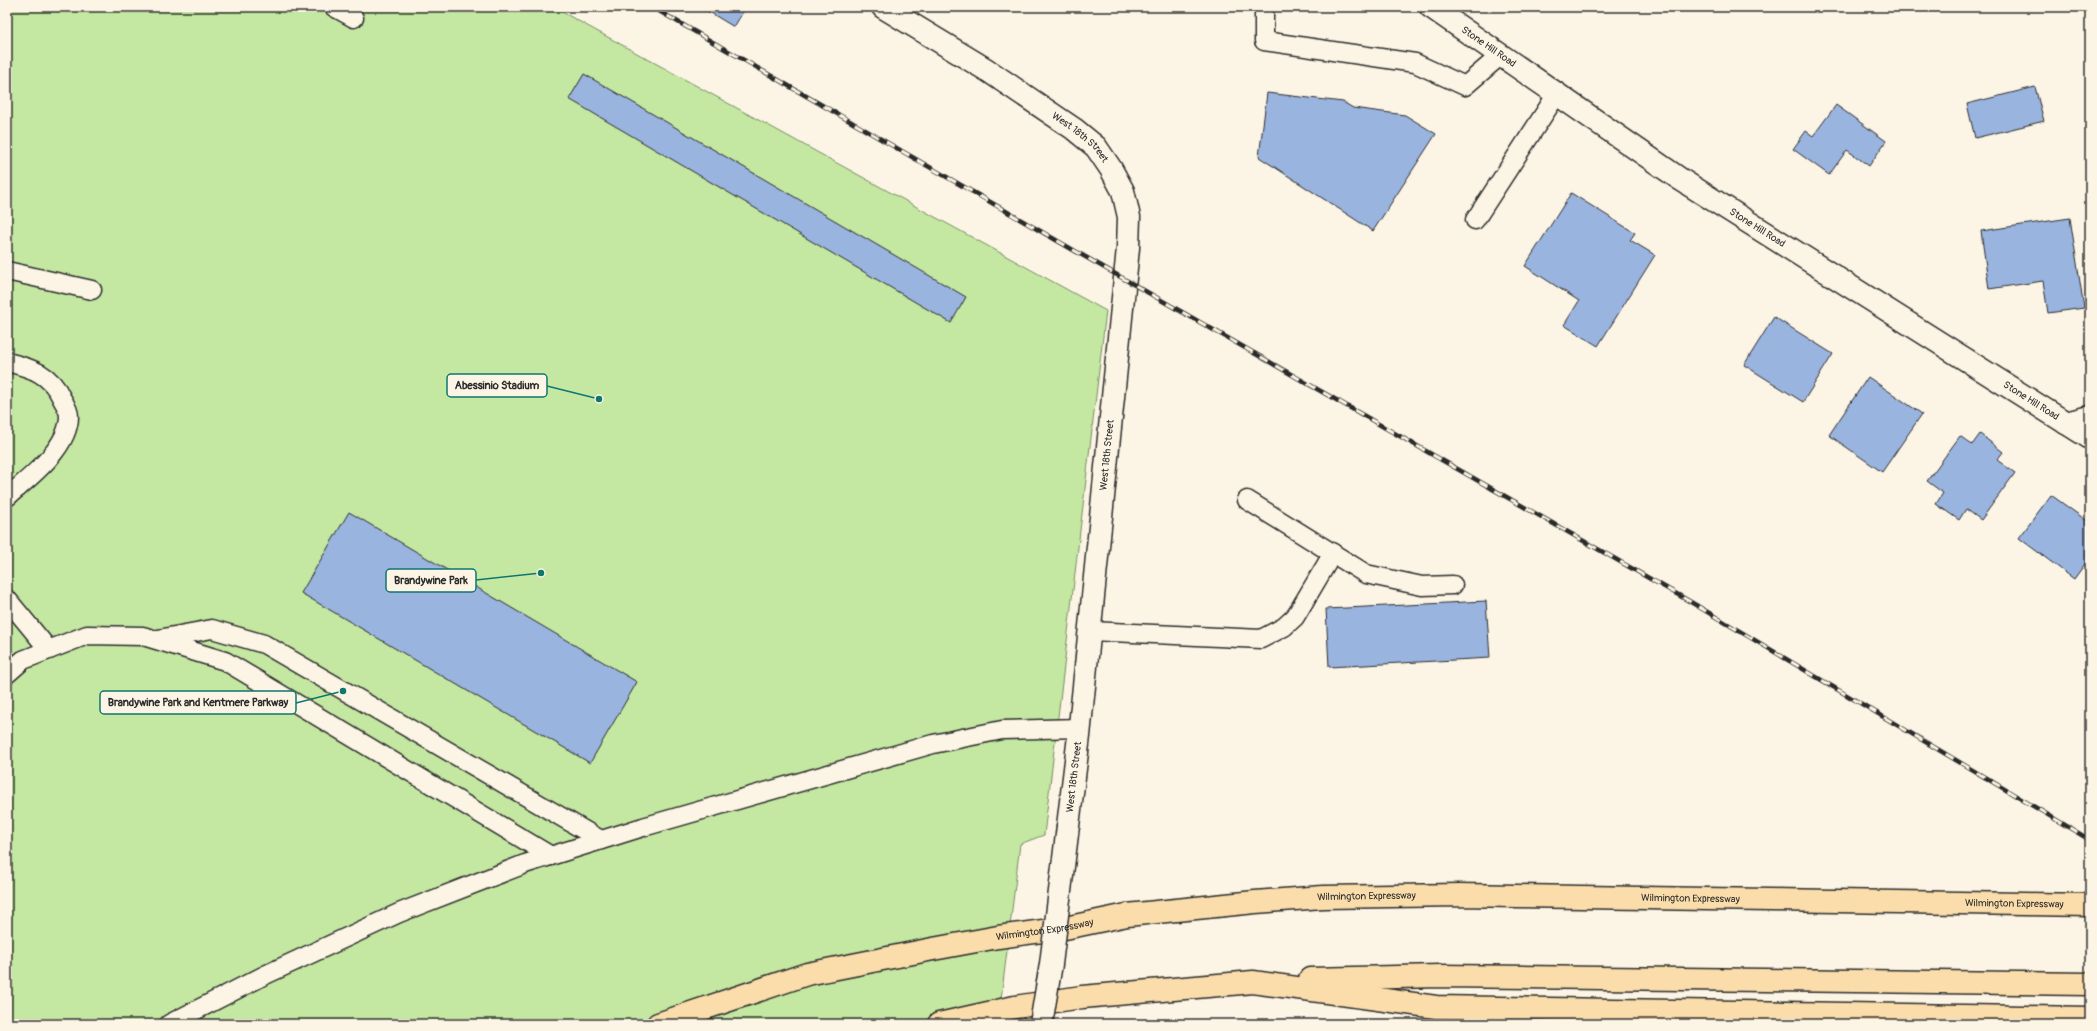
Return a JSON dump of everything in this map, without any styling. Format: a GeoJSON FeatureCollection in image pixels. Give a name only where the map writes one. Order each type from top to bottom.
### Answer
{"type":"FeatureCollection","features":[{"type":"Feature","properties":{"kind":"highway","name":"Wilmington Expressway"},"geometry":{"type":"LineString","coordinates":[[658,1024],[807,974],[991,938],[1065,928],[1127,915],[1247,903],[1323,897],[1460,895],[2090,904]]}},
{"type":"Feature","properties":{"kind":"highway"},"geometry":{"type":"LineString","coordinates":[[939,1024],[1014,1008],[1082,997],[1253,982],[1440,976],[2090,984]]}},
{"type":"Feature","properties":{"kind":"highway"},"geometry":{"type":"LineString","coordinates":[[1253,982],[1436,1007],[2090,1018]]}},
{"type":"Feature","properties":{"kind":"street","name":"West 18th Street"},"geometry":{"type":"LineString","coordinates":[[883,7],[987,70],[1074,129],[1096,147],[1111,169],[1123,191],[1129,217],[1128,248],[1080,728],[1051,964],[1041,1024]]}},
{"type":"Feature","properties":{"kind":"street","name":"Stone Hill Road"},"geometry":{"type":"LineString","coordinates":[[1431,7],[1680,179],[2090,438]]}},
{"type":"Feature","properties":{"kind":"street"},"geometry":{"type":"LineString","coordinates":[[2066,423],[2090,417]]}},
{"type":"Feature","properties":{"kind":"lane"},"geometry":{"type":"LineString","coordinates":[[334,7],[354,18]]}},
{"type":"Feature","properties":{"kind":"lane"},"geometry":{"type":"LineString","coordinates":[[1264,7],[1264,41],[1415,64],[1465,86],[1501,55]]}},
{"type":"Feature","properties":{"kind":"lane"},"geometry":{"type":"LineString","coordinates":[[1475,220],[1557,94]]}},
{"type":"Feature","properties":{"kind":"lane"},"geometry":{"type":"LineString","coordinates":[[7,271],[92,290]]}},
{"type":"Feature","properties":{"kind":"lane"},"geometry":{"type":"LineString","coordinates":[[7,362],[33,368],[57,387],[70,415],[66,432],[57,448],[41,467],[7,497]]}},
{"type":"Feature","properties":{"kind":"lane"},"geometry":{"type":"LineString","coordinates":[[1247,500],[1366,574],[1422,586],[1453,586]]}},
{"type":"Feature","properties":{"kind":"lane"},"geometry":{"type":"LineString","coordinates":[[1090,631],[1261,639],[1284,627],[1295,617],[1332,553]]}},
{"type":"Feature","properties":{"kind":"lane"},"geometry":{"type":"LineString","coordinates":[[7,599],[49,650]]}},
{"type":"Feature","properties":{"kind":"lane"},"geometry":{"type":"LineString","coordinates":[[154,640],[212,629],[264,644],[601,840]]}},
{"type":"Feature","properties":{"kind":"lane"},"geometry":{"type":"LineString","coordinates":[[7,674],[23,660],[86,636],[143,636],[225,661],[551,856]]}},
{"type":"Feature","properties":{"kind":"lane"},"geometry":{"type":"LineString","coordinates":[[169,1024],[265,975],[399,913],[551,856],[601,840],[933,744],[1002,730],[1080,728]]}},
{"type":"Feature","properties":{"kind":"green space"},"geometry":{"type":"Polygon","coordinates":[[[7,7],[553,7],[1106,311],[1044,835],[1020,844],[998,1024],[7,1024],[7,7]]]}},
{"type":"Feature","properties":{"kind":"building"},"geometry":{"type":"Polygon","coordinates":[[[701,7],[746,7],[734,27],[701,7]]]}},
{"type":"Feature","properties":{"kind":"building"},"geometry":{"type":"Polygon","coordinates":[[[584,74],[966,297],[951,323],[569,99],[584,74]]]}},
{"type":"Feature","properties":{"kind":"building"},"geometry":{"type":"Polygon","coordinates":[[[2035,87],[2044,121],[1975,138],[1967,104],[2035,87]]]}},
{"type":"Feature","properties":{"kind":"building"},"geometry":{"type":"Polygon","coordinates":[[[1267,93],[1343,102],[1353,108],[1405,115],[1436,134],[1373,231],[1259,157],[1267,93]]]}},
{"type":"Feature","properties":{"kind":"building"},"geometry":{"type":"Polygon","coordinates":[[[1836,105],[1886,141],[1869,166],[1847,150],[1829,175],[1793,149],[1806,131],[1813,136],[1836,105]]]}},
{"type":"Feature","properties":{"kind":"building"},"geometry":{"type":"Polygon","coordinates":[[[1571,193],[1635,233],[1630,240],[1655,255],[1598,346],[1564,325],[1579,301],[1525,266],[1571,193]]]}},
{"type":"Feature","properties":{"kind":"building"},"geometry":{"type":"Polygon","coordinates":[[[2070,218],[2084,308],[2048,313],[2043,281],[1989,289],[1981,231],[2070,218]]]}},
{"type":"Feature","properties":{"kind":"building"},"geometry":{"type":"Polygon","coordinates":[[[1774,317],[1833,354],[1803,402],[1744,365],[1774,317]]]}},
{"type":"Feature","properties":{"kind":"building"},"geometry":{"type":"Polygon","coordinates":[[[1868,377],[1922,414],[1882,472],[1829,435],[1868,377]]]}},
{"type":"Feature","properties":{"kind":"building"},"geometry":{"type":"Polygon","coordinates":[[[1980,434],[2003,452],[1997,460],[2015,473],[1981,520],[1966,509],[1959,520],[1936,504],[1943,493],[1927,481],[1960,436],[1972,445],[1980,434]]]}},
{"type":"Feature","properties":{"kind":"building"},"geometry":{"type":"Polygon","coordinates":[[[2051,495],[2090,523],[2090,557],[2074,579],[2019,538],[2051,495]]]}},
{"type":"Feature","properties":{"kind":"building"},"geometry":{"type":"Polygon","coordinates":[[[349,512],[637,682],[590,763],[301,593],[349,512]]]}},
{"type":"Feature","properties":{"kind":"building"},"geometry":{"type":"Polygon","coordinates":[[[1486,601],[1490,658],[1329,667],[1326,609],[1486,601]]]}},
{"type":"Feature","properties":{"kind":"railway"},"geometry":{"type":"LineString","coordinates":[[652,7],[1082,255],[1689,601],[2090,840]]}},
{"type":"Feature","properties":{"kind":"place","name":"Abessinio Stadium"},"geometry":{"type":"Point","coordinates":[599,399]}},
{"type":"Feature","properties":{"kind":"place","name":"Brandywine Park"},"geometry":{"type":"Point","coordinates":[541,573]}},
{"type":"Feature","properties":{"kind":"place","name":"Brandywine Park and Kentmere Parkway"},"geometry":{"type":"Point","coordinates":[343,691]}}]}
